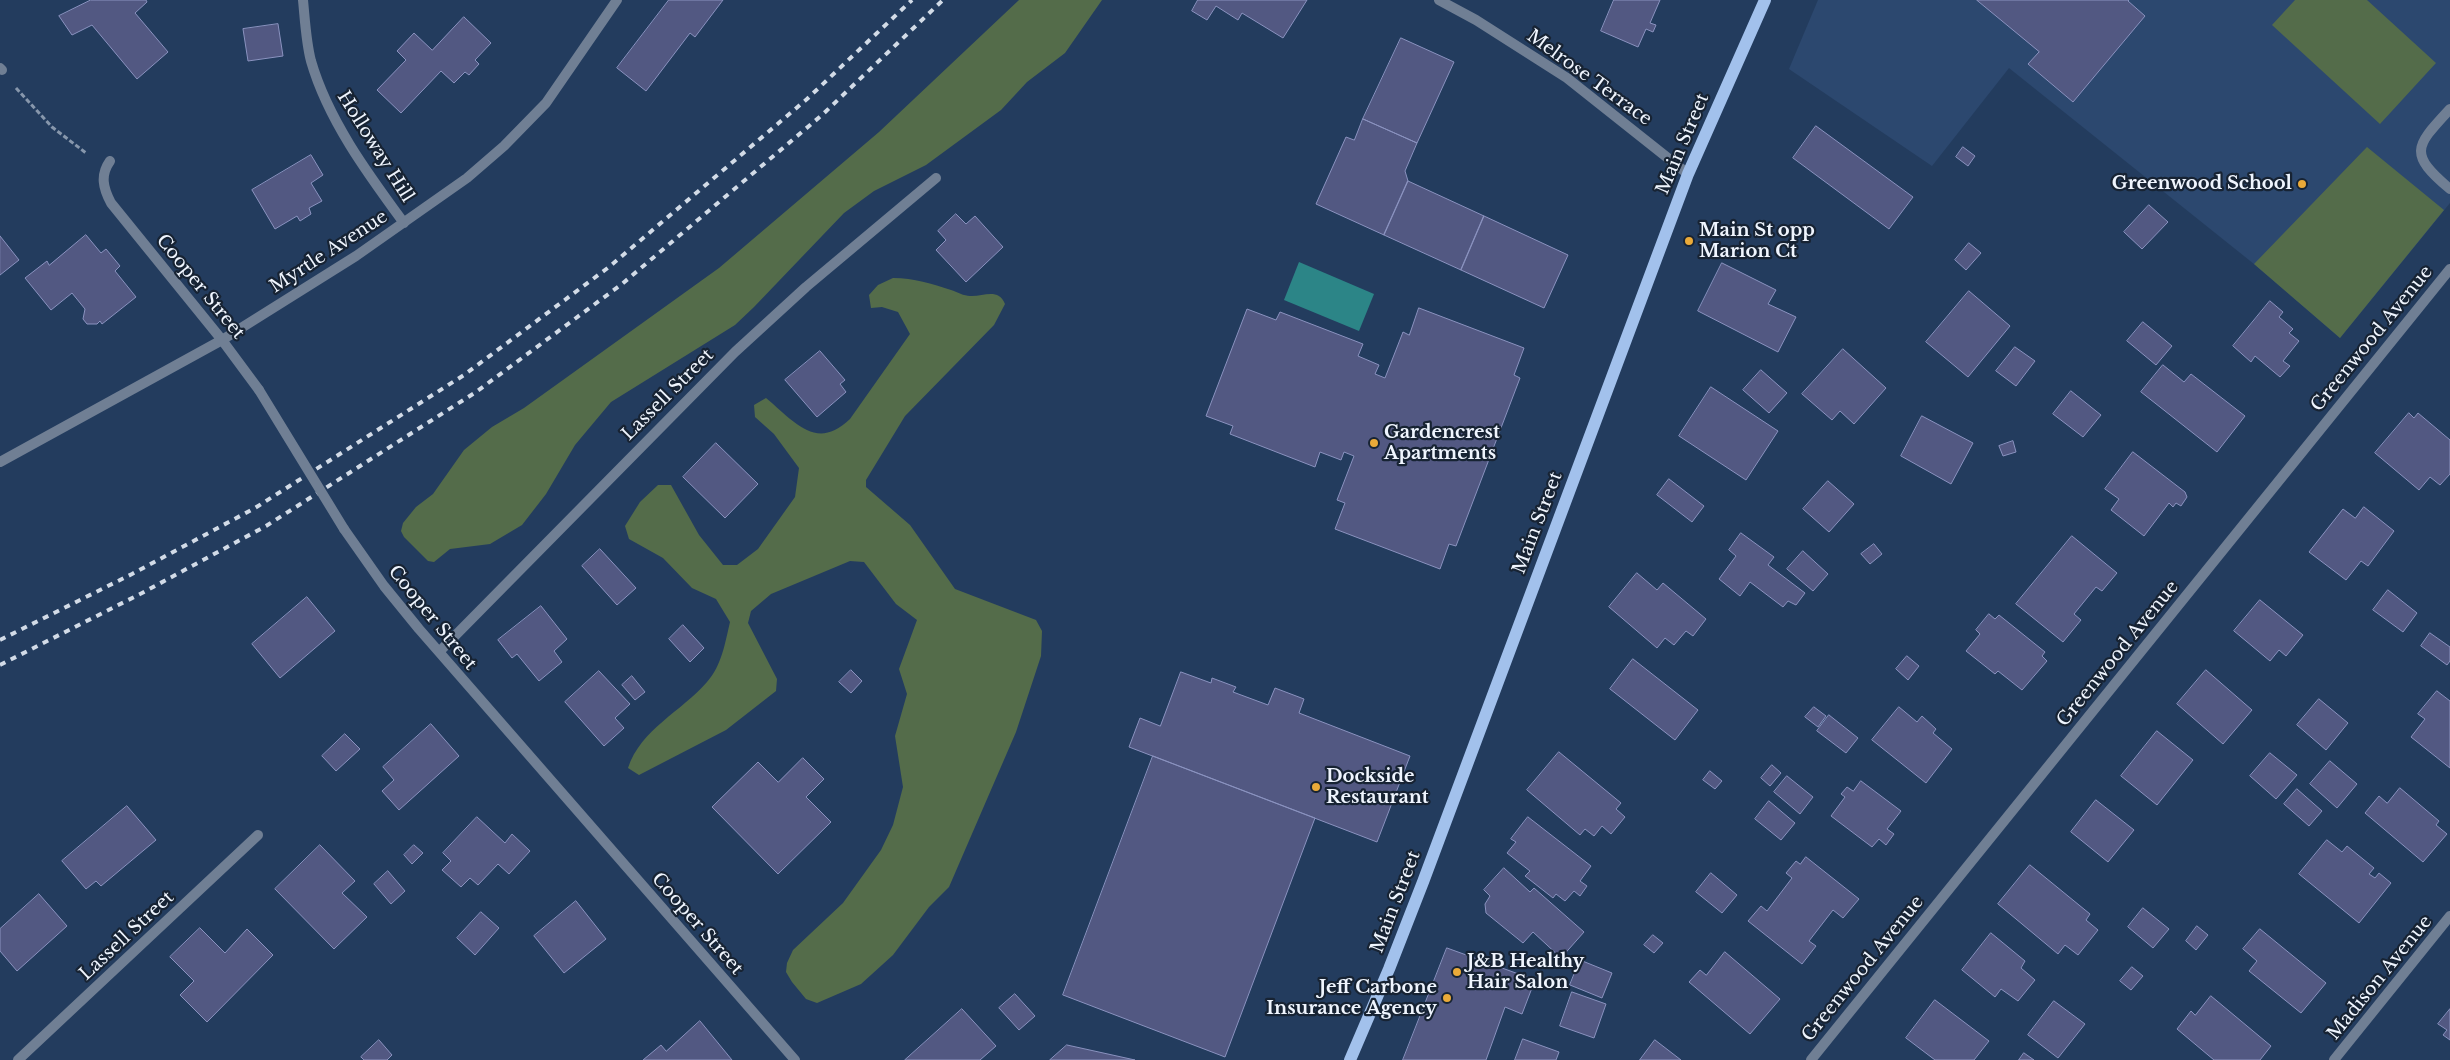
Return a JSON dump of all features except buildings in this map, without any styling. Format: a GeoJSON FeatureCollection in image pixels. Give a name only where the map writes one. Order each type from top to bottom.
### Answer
{"type":"FeatureCollection","features":[{"type":"Feature","properties":{"kind":"main road","name":"Main Street"},"geometry":{"type":"LineString","coordinates":[[1350,1060],[1389,969],[1423,882],[1688,174],[1765,0]]}},
{"type":"Feature","properties":{"kind":"street","name":"Holloway Hill"},"geometry":{"type":"LineString","coordinates":[[303,0],[310,59],[324,95],[346,137],[378,188],[404,223]]}},
{"type":"Feature","properties":{"kind":"street","name":"Myrtle Avenue"},"geometry":{"type":"LineString","coordinates":[[0,462],[222,340],[404,223],[467,178],[528,123],[560,85],[617,0]]}},
{"type":"Feature","properties":{"kind":"street","name":"Melrose Terrace"},"geometry":{"type":"LineString","coordinates":[[1439,0],[1484,24],[1567,78],[1688,174]]}},
{"type":"Feature","properties":{"kind":"street"},"geometry":{"type":"LineString","coordinates":[[2450,109],[2424,137],[2421,154],[2427,169],[2450,189]]}},
{"type":"Feature","properties":{"kind":"street","name":"Cooper Street"},"geometry":{"type":"LineString","coordinates":[[110,161],[103,171],[103,177],[111,203],[222,340],[259,390],[344,529],[384,586],[439,652],[795,1060]]}},
{"type":"Feature","properties":{"kind":"street","name":"Lassell Street"},"geometry":{"type":"LineString","coordinates":[[439,652],[735,352],[806,287],[936,178]]}},
{"type":"Feature","properties":{"kind":"street","name":"Greenwood Avenue"},"geometry":{"type":"LineString","coordinates":[[1811,1060],[2450,269]]}},
{"type":"Feature","properties":{"kind":"street","name":"Lassell Street"},"geometry":{"type":"LineString","coordinates":[[18,1060],[258,835]]}},
{"type":"Feature","properties":{"kind":"street","name":"Madison Avenue"},"geometry":{"type":"LineString","coordinates":[[2334,1060],[2450,916]]}},
{"type":"Feature","properties":{"kind":"path"},"geometry":{"type":"LineString","coordinates":[[1,69],[52,127],[76,148],[96,158],[110,161]]}},
{"type":"Feature","properties":{"kind":"shaded area"},"geometry":{"type":"Polygon","coordinates":[[[1019,0],[1102,0],[1065,53],[1027,82],[1001,110],[926,165],[874,191],[844,213],[735,325],[611,402],[575,445],[546,494],[522,525],[490,544],[450,549],[434,562],[428,561],[404,537],[401,531],[403,523],[416,507],[433,494],[464,450],[492,427],[524,408],[719,268],[879,132],[1019,0]]]}},
{"type":"Feature","properties":{"kind":"shaded area","name":"Greenwood School"},"geometry":{"type":"Polygon","coordinates":[[[1818,0],[2450,0],[2450,203],[2340,338],[2254,264],[2009,68],[1932,166],[1789,69],[1818,0]]]}},
{"type":"Feature","properties":{"kind":"shaded area"},"geometry":{"type":"Polygon","coordinates":[[[2295,0],[2367,0],[2436,63],[2380,124],[2272,25],[2295,0]]]}},
{"type":"Feature","properties":{"kind":"shaded area"},"geometry":{"type":"Polygon","coordinates":[[[2367,147],[2444,210],[2340,338],[2254,264],[2367,147]]]}},
{"type":"Feature","properties":{"kind":"shaded area"},"geometry":{"type":"Polygon","coordinates":[[[1299,262],[1374,294],[1359,331],[1284,300],[1299,262]]]}},
{"type":"Feature","properties":{"kind":"shaded area"},"geometry":{"type":"Polygon","coordinates":[[[893,278],[923,282],[968,296],[994,294],[1002,299],[1005,304],[994,325],[905,416],[866,480],[866,487],[910,525],[955,589],[1036,620],[1042,631],[1041,656],[1016,732],[949,887],[929,907],[893,955],[861,984],[817,1003],[806,999],[792,982],[786,972],[787,963],[793,950],[843,903],[881,850],[893,825],[903,787],[895,736],[907,694],[899,669],[917,620],[896,604],[864,562],[850,561],[771,594],[751,611],[748,623],[777,679],[776,691],[726,730],[639,775],[628,768],[634,754],[652,732],[707,682],[722,654],[730,622],[716,599],[692,588],[663,558],[629,539],[625,526],[640,502],[658,485],[671,485],[699,535],[723,565],[737,565],[758,549],[795,497],[799,468],[774,434],[755,417],[754,405],[766,398],[806,430],[816,433],[826,433],[838,429],[850,419],[910,334],[898,312],[882,307],[871,308],[869,295],[878,285],[893,278]]]}},
{"type":"Feature","properties":{"kind":"railway"},"geometry":{"type":"LineString","coordinates":[[0,640],[132,574],[255,508],[464,375],[609,267],[807,99],[912,0]]}},
{"type":"Feature","properties":{"kind":"railway"},"geometry":{"type":"LineString","coordinates":[[0,665],[142,593],[266,526],[476,392],[622,284],[822,115],[943,0]]}},
{"type":"Feature","properties":{"kind":"place","name":"Greenwood School"},"geometry":{"type":"Point","coordinates":[2302,184]}},
{"type":"Feature","properties":{"kind":"place","name":"Main St opp Marion Ct"},"geometry":{"type":"Point","coordinates":[1689,241]}},
{"type":"Feature","properties":{"kind":"place","name":"Gardencrest Apartments"},"geometry":{"type":"Point","coordinates":[1374,443]}},
{"type":"Feature","properties":{"kind":"place","name":"Dockside Restaurant"},"geometry":{"type":"Point","coordinates":[1316,787]}},
{"type":"Feature","properties":{"kind":"place","name":"J&B Healthy Hair Salon"},"geometry":{"type":"Point","coordinates":[1457,972]}},
{"type":"Feature","properties":{"kind":"place","name":"Jeff Carbone Insurance Agency"},"geometry":{"type":"Point","coordinates":[1447,998]}}]}
